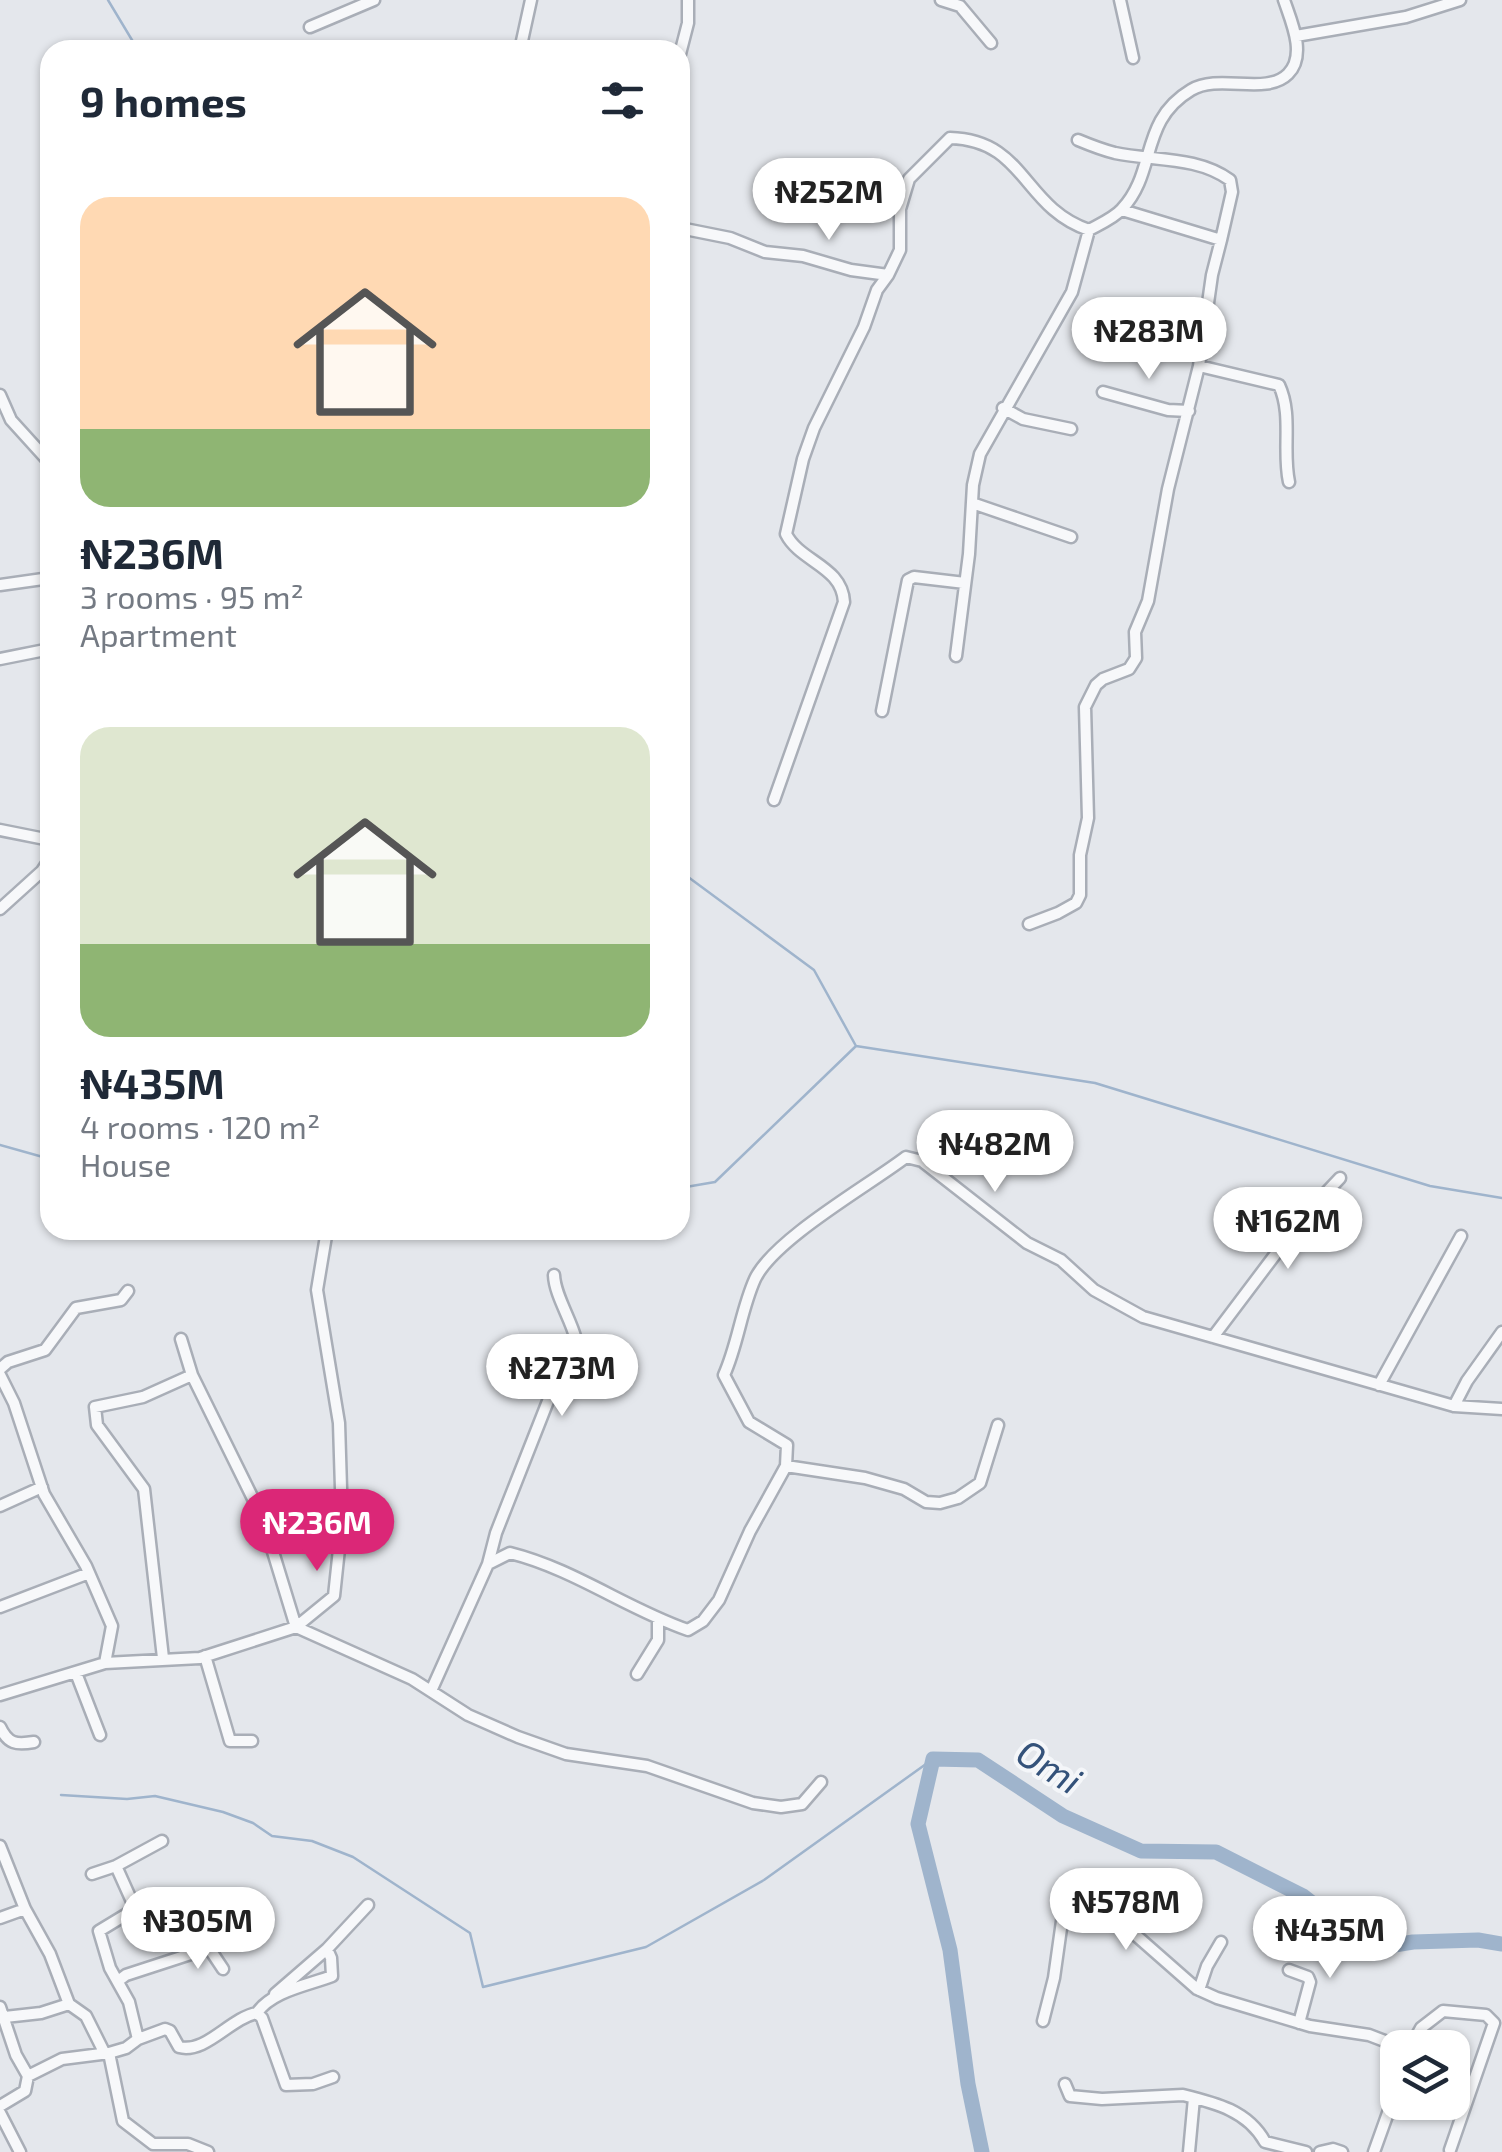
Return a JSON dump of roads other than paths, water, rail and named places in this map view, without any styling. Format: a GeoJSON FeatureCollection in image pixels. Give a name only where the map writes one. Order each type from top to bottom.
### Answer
{"type":"FeatureCollection","features":[{"type":"Feature","properties":{"kind":"street"},"geometry":{"type":"LineString","coordinates":[[310,27],[374,0]]}},
{"type":"Feature","properties":{"kind":"street"},"geometry":{"type":"LineString","coordinates":[[522,40],[532,0]]}},
{"type":"Feature","properties":{"kind":"street"},"geometry":{"type":"LineString","coordinates":[[684,40],[688,0]]}},
{"type":"Feature","properties":{"kind":"street"},"geometry":{"type":"LineString","coordinates":[[941,0],[958,4],[991,43]]}},
{"type":"Feature","properties":{"kind":"street"},"geometry":{"type":"LineString","coordinates":[[1120,0],[1132,58]]}},
{"type":"Feature","properties":{"kind":"street"},"geometry":{"type":"LineString","coordinates":[[956,656],[980,454],[1072,292],[1090,230],[1122,210],[1138,184],[1161,116],[1179,99],[1206,84],[1268,84],[1283,78],[1295,64],[1296,36],[1284,0]]}},
{"type":"Feature","properties":{"kind":"street"},"geometry":{"type":"LineString","coordinates":[[1296,36],[1406,17],[1460,0]]}},
{"type":"Feature","properties":{"kind":"street"},"geometry":{"type":"LineString","coordinates":[[774,800],[844,602],[836,577],[795,546],[786,534],[814,428],[864,328],[876,290],[900,250],[900,210],[909,179],[950,138],[971,138],[993,146],[1010,160],[1050,208],[1070,224],[1090,230]]}},
{"type":"Feature","properties":{"kind":"street"},"geometry":{"type":"LineString","coordinates":[[1029,924],[1058,914],[1080,895],[1080,855],[1088,818],[1085,707],[1096,685],[1129,669],[1136,658],[1134,632],[1148,602],[1168,489],[1199,366],[1212,275],[1232,192],[1230,180],[1190,162],[1113,152],[1078,140]]}},
{"type":"Feature","properties":{"kind":"street"},"geometry":{"type":"LineString","coordinates":[[1122,210],[1222,240]]}},
{"type":"Feature","properties":{"kind":"street"},"geometry":{"type":"LineString","coordinates":[[690,231],[730,238],[765,252],[803,256],[851,270],[888,275]]}},
{"type":"Feature","properties":{"kind":"street"},"geometry":{"type":"LineString","coordinates":[[1199,366],[1278,386],[1286,416],[1285,463],[1289,482]]}},
{"type":"Feature","properties":{"kind":"street"},"geometry":{"type":"LineString","coordinates":[[1103,392],[1168,410],[1188,411]]}},
{"type":"Feature","properties":{"kind":"street"},"geometry":{"type":"LineString","coordinates":[[0,395],[11,420],[40,452]]}},
{"type":"Feature","properties":{"kind":"street"},"geometry":{"type":"LineString","coordinates":[[1004,408],[1023,419],[1072,430]]}},
{"type":"Feature","properties":{"kind":"street"},"geometry":{"type":"LineString","coordinates":[[972,504],[1071,537]]}},
{"type":"Feature","properties":{"kind":"street"},"geometry":{"type":"LineString","coordinates":[[882,711],[908,580],[914,577],[965,583]]}},
{"type":"Feature","properties":{"kind":"street"},"geometry":{"type":"LineString","coordinates":[[0,585],[40,579]]}},
{"type":"Feature","properties":{"kind":"street"},"geometry":{"type":"LineString","coordinates":[[0,659],[40,651]]}},
{"type":"Feature","properties":{"kind":"street"},"geometry":{"type":"LineString","coordinates":[[0,830],[40,838]]}},
{"type":"Feature","properties":{"kind":"street"},"geometry":{"type":"LineString","coordinates":[[0,909],[40,873]]}},
{"type":"Feature","properties":{"kind":"street"},"geometry":{"type":"LineString","coordinates":[[488,1564],[510,1554],[543,1562],[658,1620],[688,1630],[703,1620],[719,1600],[750,1531],[786,1466],[787,1445],[748,1422],[724,1375],[736,1349],[744,1308],[758,1274],[819,1216],[906,1157],[922,1161],[1026,1242],[1061,1260],[1094,1290],[1156,1322],[1454,1406],[1502,1409]]}},
{"type":"Feature","properties":{"kind":"street"},"geometry":{"type":"LineString","coordinates":[[1213,1337],[1305,1216],[1334,1180],[1340,1178]]}},
{"type":"Feature","properties":{"kind":"street"},"geometry":{"type":"LineString","coordinates":[[1379,1385],[1461,1236]]}},
{"type":"Feature","properties":{"kind":"street"},"geometry":{"type":"LineString","coordinates":[[0,1695],[105,1663],[204,1656],[296,1627],[334,1596],[342,1520],[339,1423],[317,1290],[325,1240]]}},
{"type":"Feature","properties":{"kind":"street"},"geometry":{"type":"LineString","coordinates":[[432,1691],[488,1564],[496,1533],[550,1396],[575,1362],[578,1343],[557,1297],[554,1275]]}},
{"type":"Feature","properties":{"kind":"street"},"geometry":{"type":"LineString","coordinates":[[105,1663],[112,1626],[88,1572],[42,1488],[0,1372],[8,1362],[45,1350],[76,1308],[121,1300],[128,1291]]}},
{"type":"Feature","properties":{"kind":"street"},"geometry":{"type":"LineString","coordinates":[[1454,1406],[1502,1332]]}},
{"type":"Feature","properties":{"kind":"street"},"geometry":{"type":"LineString","coordinates":[[181,1339],[192,1375],[263,1519],[296,1627],[412,1678],[468,1714],[518,1738],[566,1754],[647,1766],[753,1804],[780,1807],[802,1804],[820,1782]]}},
{"type":"Feature","properties":{"kind":"street"},"geometry":{"type":"LineString","coordinates":[[163,1658],[144,1489],[97,1424],[95,1407],[143,1396],[192,1375]]}},
{"type":"Feature","properties":{"kind":"street"},"geometry":{"type":"LineString","coordinates":[[786,1466],[865,1478],[904,1489],[926,1502],[940,1502],[958,1498],[980,1483],[998,1425]]}},
{"type":"Feature","properties":{"kind":"street"},"geometry":{"type":"LineString","coordinates":[[0,1506],[42,1488]]}},
{"type":"Feature","properties":{"kind":"street"},"geometry":{"type":"LineString","coordinates":[[0,1607],[88,1572]]}},
{"type":"Feature","properties":{"kind":"street"},"geometry":{"type":"LineString","coordinates":[[637,1674],[658,1640],[658,1620]]}},
{"type":"Feature","properties":{"kind":"street"},"geometry":{"type":"LineString","coordinates":[[204,1656],[230,1741],[252,1741]]}},
{"type":"Feature","properties":{"kind":"street"},"geometry":{"type":"LineString","coordinates":[[76,1673],[100,1735]]}},
{"type":"Feature","properties":{"kind":"street"},"geometry":{"type":"LineString","coordinates":[[0,1727],[10,1742],[34,1742]]}},
{"type":"Feature","properties":{"kind":"street"},"geometry":{"type":"LineString","coordinates":[[92,1874],[162,1841]]}},
{"type":"Feature","properties":{"kind":"street"},"geometry":{"type":"LineString","coordinates":[[0,1846],[69,2004],[86,2016],[107,2053],[123,2121],[153,2144],[188,2144],[208,2152]]}},
{"type":"Feature","properties":{"kind":"street"},"geometry":{"type":"LineString","coordinates":[[116,1866],[134,1906],[105,1925],[98,1936],[128,2002],[138,2038]]}},
{"type":"Feature","properties":{"kind":"street"},"geometry":{"type":"LineString","coordinates":[[1044,2022],[1064,1906],[1073,1904],[1131,1931],[1199,1990],[1299,2023],[1380,2038]]}},
{"type":"Feature","properties":{"kind":"street"},"geometry":{"type":"LineString","coordinates":[[260,2009],[368,1905]]}},
{"type":"Feature","properties":{"kind":"street"},"geometry":{"type":"LineString","coordinates":[[0,1918],[25,1909]]}},
{"type":"Feature","properties":{"kind":"street"},"geometry":{"type":"LineString","coordinates":[[118,1981],[126,1974],[209,1948],[247,1914]]}},
{"type":"Feature","properties":{"kind":"street"},"geometry":{"type":"LineString","coordinates":[[1199,1990],[1206,1966],[1221,1942]]}},
{"type":"Feature","properties":{"kind":"street"},"geometry":{"type":"LineString","coordinates":[[209,1948],[222,1969]]}},
{"type":"Feature","properties":{"kind":"street"},"geometry":{"type":"LineString","coordinates":[[28,2076],[62,2058],[126,2048],[138,2038],[165,2029],[179,2047],[190,2049],[312,1981],[332,1976],[326,1949]]}},
{"type":"Feature","properties":{"kind":"street"},"geometry":{"type":"LineString","coordinates":[[1290,1970],[1308,1977],[1310,1982],[1299,2023]]}},
{"type":"Feature","properties":{"kind":"street"},"geometry":{"type":"LineString","coordinates":[[20,2152],[0,2110],[25,2091],[28,2076],[9,2038],[2,2012],[41,2013],[69,2004]]}},
{"type":"Feature","properties":{"kind":"street"},"geometry":{"type":"LineString","coordinates":[[260,2009],[286,2085],[314,2084],[333,2077]]}},
{"type":"Feature","properties":{"kind":"street"},"geometry":{"type":"LineString","coordinates":[[1420,2030],[1443,2011],[1486,2015],[1494,2023],[1470,2092]]}},
{"type":"Feature","properties":{"kind":"street"},"geometry":{"type":"LineString","coordinates":[[1065,2084],[1070,2096],[1194,2098],[1230,2109],[1254,2123],[1265,2142],[1306,2152]]}},
{"type":"Feature","properties":{"kind":"street"},"geometry":{"type":"LineString","coordinates":[[1188,2152],[1194,2098]]}},
{"type":"Feature","properties":{"kind":"street"},"geometry":{"type":"LineString","coordinates":[[1374,2152],[1385,2120]]}},
{"type":"Feature","properties":{"kind":"street"},"geometry":{"type":"LineString","coordinates":[[1450,2150],[1460,2120]]}},
{"type":"Feature","properties":{"kind":"street"},"geometry":{"type":"LineString","coordinates":[[1320,2152],[1342,2152]]}},
{"type":"Feature","properties":{"kind":"waterway"},"geometry":{"type":"LineString","coordinates":[[108,0],[132,40]]}},
{"type":"Feature","properties":{"kind":"waterway"},"geometry":{"type":"LineString","coordinates":[[690,878],[814,970],[856,1046]]}},
{"type":"Feature","properties":{"kind":"waterway"},"geometry":{"type":"LineString","coordinates":[[690,1186],[715,1182],[856,1046],[1095,1083],[1430,1186],[1502,1198]]}},
{"type":"Feature","properties":{"kind":"waterway"},"geometry":{"type":"LineString","coordinates":[[0,1145],[40,1156]]}},
{"type":"Feature","properties":{"kind":"waterway"},"geometry":{"type":"LineString","coordinates":[[61,1795],[127,1799],[155,1796],[223,1812],[253,1823],[272,1836],[312,1841],[353,1857],[470,1933],[483,1987],[646,1947],[764,1880],[933,1759]]}},
{"type":"Feature","properties":{"kind":"waterway","name":"Omi"},"geometry":{"type":"LineString","coordinates":[[982,2152],[968,2084],[950,1950],[918,1824],[933,1759],[978,1760],[1063,1816],[1141,1851],[1216,1852],[1303,1896],[1354,1936],[1382,1947],[1478,1940],[1502,1944]]}}]}
